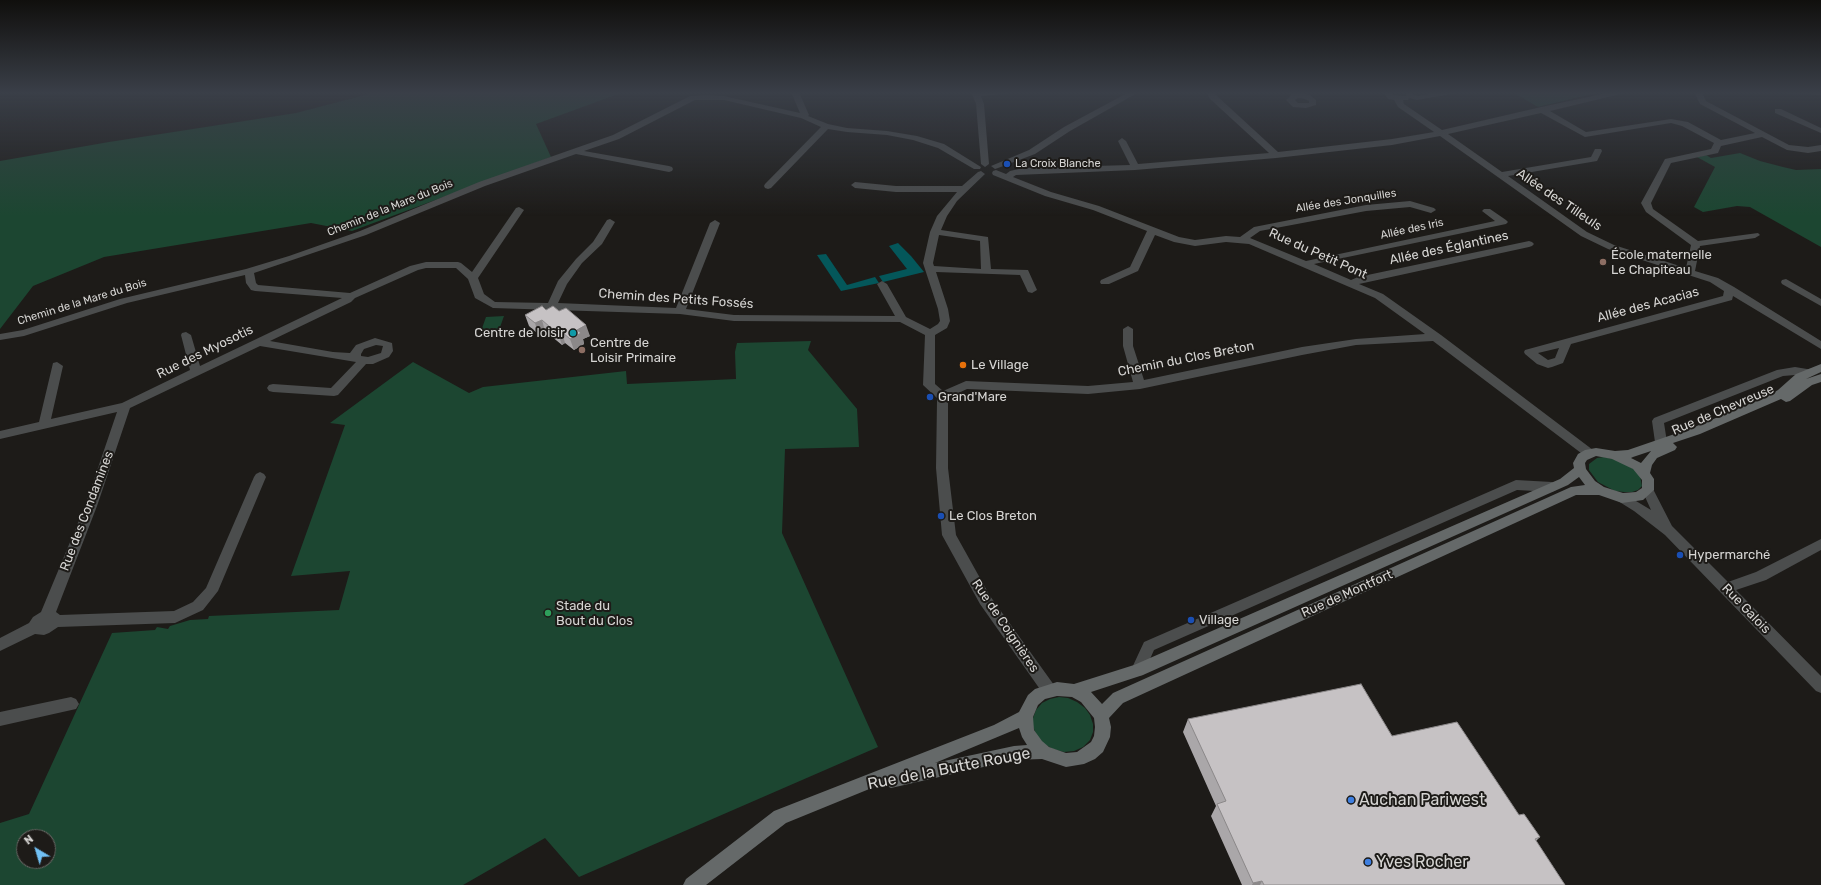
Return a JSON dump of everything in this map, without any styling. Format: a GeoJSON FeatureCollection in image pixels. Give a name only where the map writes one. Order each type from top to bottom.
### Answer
{"type":"FeatureCollection","features":[{"type":"Feature","properties":{"kind":"street","name":"Chemin de la Mare du Bois"},"geometry":{"type":"LineString","coordinates":[[0,337],[24,333],[124,301],[249,271],[292,258],[363,233],[475,187],[623,133]]}},
{"type":"Feature","properties":{"kind":"street"},"geometry":{"type":"LineString","coordinates":[[768,186],[819,133]]}},
{"type":"Feature","properties":{"kind":"street","name":"Chemin de la Mare du Bois"},"geometry":{"type":"LineString","coordinates":[[888,133],[914,138],[941,146],[981,169]]}},
{"type":"Feature","properties":{"kind":"street"},"geometry":{"type":"LineString","coordinates":[[942,396],[929,385],[930,333],[943,326],[945,321],[943,309],[928,263],[935,232],[942,216],[954,199],[981,169],[980,133]]}},
{"type":"Feature","properties":{"kind":"street"},"geometry":{"type":"LineString","coordinates":[[981,169],[988,175],[996,169],[1032,152],[1060,133]]}},
{"type":"Feature","properties":{"kind":"street"},"geometry":{"type":"LineString","coordinates":[[1252,133],[1276,155]]}},
{"type":"Feature","properties":{"kind":"street"},"geometry":{"type":"LineString","coordinates":[[1007,177],[1013,173],[1023,171],[1086,170],[1136,167],[1276,155],[1392,142],[1439,133]]}},
{"type":"Feature","properties":{"kind":"street","name":"Allée des Tilleuls"},"geometry":{"type":"LineString","coordinates":[[1441,133],[1584,234],[1611,247],[1714,280],[1821,346]]}},
{"type":"Feature","properties":{"kind":"street"},"geometry":{"type":"LineString","coordinates":[[1582,133],[1585,135],[1595,133]]}},
{"type":"Feature","properties":{"kind":"street"},"geometry":{"type":"LineString","coordinates":[[1702,133],[1720,143]]}},
{"type":"Feature","properties":{"kind":"street"},"geometry":{"type":"LineString","coordinates":[[1755,235],[1696,244],[1649,210],[1646,203],[1668,161],[1715,151],[1717,144],[1763,134],[1787,147],[1797,150],[1821,148]]}},
{"type":"Feature","properties":{"kind":"street"},"geometry":{"type":"LineString","coordinates":[[1122,141],[1136,167]]}},
{"type":"Feature","properties":{"kind":"street"},"geometry":{"type":"LineString","coordinates":[[574,151],[669,168]]}},
{"type":"Feature","properties":{"kind":"street"},"geometry":{"type":"LineString","coordinates":[[1500,175],[1594,159],[1598,152]]}},
{"type":"Feature","properties":{"kind":"street","name":"Rue du Petit Pont"},"geometry":{"type":"LineString","coordinates":[[996,169],[1007,177],[1048,194],[1096,208],[1177,240],[1195,243],[1226,239],[1244,239],[1307,264],[1388,301],[1589,453]]}},
{"type":"Feature","properties":{"kind":"street"},"geometry":{"type":"LineString","coordinates":[[855,185],[896,189],[964,189]]}},
{"type":"Feature","properties":{"kind":"street","name":"Allée des Jonquilles"},"geometry":{"type":"LineString","coordinates":[[1244,239],[1257,229],[1266,226],[1366,208],[1410,204],[1431,210]]}},
{"type":"Feature","properties":{"kind":"street"},"geometry":{"type":"LineString","coordinates":[[473,278],[519,210]]}},
{"type":"Feature","properties":{"kind":"street","name":"Allée des Iris"},"geometry":{"type":"LineString","coordinates":[[1307,264],[1314,261],[1503,222],[1487,211]]}},
{"type":"Feature","properties":{"kind":"street"},"geometry":{"type":"LineString","coordinates":[[552,307],[562,283],[579,261],[597,244],[610,222]]}},
{"type":"Feature","properties":{"kind":"street"},"geometry":{"type":"LineString","coordinates":[[680,311],[715,223]]}},
{"type":"Feature","properties":{"kind":"street"},"geometry":{"type":"LineString","coordinates":[[1105,282],[1134,269],[1152,231]]}},
{"type":"Feature","properties":{"kind":"street"},"geometry":{"type":"LineString","coordinates":[[935,232],[985,239],[986,272]]}},
{"type":"Feature","properties":{"kind":"street","name":"Allée des Églantines"},"geometry":{"type":"LineString","coordinates":[[1351,284],[1358,280],[1529,244]]}},
{"type":"Feature","properties":{"kind":"street"},"geometry":{"type":"LineString","coordinates":[[1690,272],[1696,244]]}},
{"type":"Feature","properties":{"kind":"street","name":"Chemin des Petits Fossés"},"geometry":{"type":"LineString","coordinates":[[414,268],[426,265],[458,265],[473,278],[479,296],[493,306],[615,308],[680,311],[734,318],[902,319],[930,333]]}},
{"type":"Feature","properties":{"kind":"street","name":"Rue des Myosotis"},"geometry":{"type":"LineString","coordinates":[[0,435],[125,406],[347,300],[351,296],[414,268]]}},
{"type":"Feature","properties":{"kind":"street"},"geometry":{"type":"LineString","coordinates":[[930,269],[986,272],[1024,272],[1032,290]]}},
{"type":"Feature","properties":{"kind":"street"},"geometry":{"type":"LineString","coordinates":[[249,271],[251,283],[255,288],[351,296]]}},
{"type":"Feature","properties":{"kind":"street"},"geometry":{"type":"LineString","coordinates":[[1786,282],[1821,303]]}},
{"type":"Feature","properties":{"kind":"street"},"geometry":{"type":"LineString","coordinates":[[882,284],[902,319]]}},
{"type":"Feature","properties":{"kind":"street","name":"Allée des Acacias"},"geometry":{"type":"LineString","coordinates":[[1567,342],[1728,298],[1730,289]]}},
{"type":"Feature","properties":{"kind":"street"},"geometry":{"type":"LineString","coordinates":[[1128,329],[1128,346],[1140,385]]}},
{"type":"Feature","properties":{"kind":"street"},"geometry":{"type":"LineString","coordinates":[[0,347],[24,333]]}},
{"type":"Feature","properties":{"kind":"street"},"geometry":{"type":"LineString","coordinates":[[186,335],[196,371]]}},
{"type":"Feature","properties":{"kind":"street","name":"Chemin du Clos Breton"},"geometry":{"type":"LineString","coordinates":[[942,396],[966,386],[1088,390],[1140,385],[1302,351],[1348,344],[1437,337]]}},
{"type":"Feature","properties":{"kind":"street"},"geometry":{"type":"LineString","coordinates":[[258,342],[333,356],[359,359],[334,392],[273,388]]}},
{"type":"Feature","properties":{"kind":"street"},"geometry":{"type":"LineString","coordinates":[[44,425],[57,366]]}},
{"type":"Feature","properties":{"kind":"street","name":"Rue de Chevreuse"},"geometry":{"type":"LineString","coordinates":[[1615,455],[1629,454],[1696,431],[1770,400],[1782,393],[1800,377],[1821,368]]}},
{"type":"Feature","properties":{"kind":"street","name":"Rue de Chevreuse"},"geometry":{"type":"LineString","coordinates":[[1661,442],[1658,421],[1781,373],[1795,371],[1809,373]]}},
{"type":"Feature","properties":{"kind":"street","name":"Rue de Chevreuse"},"geometry":{"type":"LineString","coordinates":[[1644,474],[1646,464],[1653,455],[1786,398],[1808,382],[1821,378]]}},
{"type":"Feature","properties":{"kind":"street","name":"Rue de Coignières"},"geometry":{"type":"LineString","coordinates":[[942,396],[944,401],[942,468],[949,535],[985,600],[1049,690]]}},
{"type":"Feature","properties":{"kind":"street","name":"Rue des Condamines"},"geometry":{"type":"LineString","coordinates":[[50,618],[91,506],[125,406]]}},
{"type":"Feature","properties":{"kind":"street"},"geometry":{"type":"LineString","coordinates":[[1596,452],[1615,455],[1637,466],[1644,474],[1649,485],[1648,490],[1639,497],[1622,498],[1600,490],[1591,484],[1580,470],[1579,463],[1582,457],[1589,453],[1596,452]]}},
{"type":"Feature","properties":{"kind":"street","name":"Rue de Montfort"},"geometry":{"type":"LineString","coordinates":[[1074,691],[1138,670],[1552,487],[1565,481],[1580,470]]}},
{"type":"Feature","properties":{"kind":"street"},"geometry":{"type":"LineString","coordinates":[[0,645],[35,627],[38,621],[50,618],[175,617],[198,606],[211,591],[260,477]]}},
{"type":"Feature","properties":{"kind":"street","name":"Rue de Montfort"},"geometry":{"type":"LineString","coordinates":[[1101,716],[1118,698],[1575,490],[1600,490]]}},
{"type":"Feature","properties":{"kind":"street","name":"Rue Galois"},"geometry":{"type":"LineString","coordinates":[[1648,490],[1655,506],[1670,531]]}},
{"type":"Feature","properties":{"kind":"street","name":"Rue Galois"},"geometry":{"type":"LineString","coordinates":[[1622,498],[1639,508],[1670,531],[1821,686]]}},
{"type":"Feature","properties":{"kind":"street"},"geometry":{"type":"LineString","coordinates":[[1726,588],[1761,576],[1821,544]]}},
{"type":"Feature","properties":{"kind":"street"},"geometry":{"type":"LineString","coordinates":[[1062,689],[1074,691],[1086,697],[1095,706],[1101,716],[1103,727],[1102,738],[1097,747],[1089,754],[1066,760],[1043,752],[1030,739],[1026,728],[1025,717],[1033,700],[1049,690],[1062,689]]}},
{"type":"Feature","properties":{"kind":"street"},"geometry":{"type":"LineString","coordinates":[[0,719],[71,704]]}},
{"type":"Feature","properties":{"kind":"street","name":"Rue de la Butte Rouge"},"geometry":{"type":"LineString","coordinates":[[692,885],[780,817],[999,730],[1025,717]]}},
{"type":"Feature","properties":{"kind":"street","name":"Rue de la Butte Rouge"},"geometry":{"type":"LineString","coordinates":[[854,788],[1014,753],[1043,752]]}},
{"type":"Feature","properties":{"kind":"green space"},"geometry":{"type":"Polygon","coordinates":[[[165,133],[540,133],[551,157],[352,231],[311,223],[104,257],[33,286],[0,329],[0,161],[165,133]]]}},
{"type":"Feature","properties":{"kind":"green space"},"geometry":{"type":"Polygon","coordinates":[[[1740,153],[1760,161],[1796,170],[1821,169],[1821,247],[1750,207],[1737,206],[1703,212],[1694,207],[1715,167],[1697,157],[1706,155],[1711,158],[1740,153]]]}},
{"type":"Feature","properties":{"kind":"green space"},"geometry":{"type":"Polygon","coordinates":[[[504,316],[499,330],[481,331],[486,317],[504,316]]]}},
{"type":"Feature","properties":{"kind":"green space","name":"Stade du Bout du Clos"},"geometry":{"type":"Polygon","coordinates":[[[811,341],[808,350],[857,409],[859,447],[785,449],[782,533],[878,747],[579,877],[545,838],[463,885],[0,885],[0,823],[29,814],[112,633],[155,630],[157,627],[168,629],[170,626],[190,620],[208,619],[209,616],[339,610],[350,571],[291,576],[345,425],[330,423],[413,362],[469,393],[483,387],[626,371],[627,384],[736,379],[735,352],[737,343],[811,341]]]}},
{"type":"Feature","properties":{"kind":"green space"},"geometry":{"type":"Polygon","coordinates":[[[1604,457],[1621,461],[1635,470],[1640,476],[1642,486],[1638,490],[1632,492],[1624,492],[1615,491],[1598,482],[1589,470],[1589,464],[1597,458],[1604,457]]]}},
{"type":"Feature","properties":{"kind":"green space"},"geometry":{"type":"Polygon","coordinates":[[[1059,697],[1068,698],[1085,708],[1090,715],[1093,724],[1093,732],[1090,740],[1083,747],[1074,751],[1064,752],[1053,749],[1044,744],[1037,736],[1033,727],[1033,718],[1036,710],[1042,703],[1059,697]]]}},
{"type":"Feature","properties":{"kind":"water"},"geometry":{"type":"Polygon","coordinates":[[[898,243],[924,272],[883,282],[879,276],[907,269],[889,246],[898,243]]]}},
{"type":"Feature","properties":{"kind":"water"},"geometry":{"type":"Polygon","coordinates":[[[826,254],[847,285],[875,277],[879,283],[841,291],[817,255],[826,254]]]}},
{"type":"Feature","properties":{"kind":"building"},"geometry":{"type":"Polygon","coordinates":[[[542,306],[546,310],[553,306],[559,311],[566,308],[586,325],[577,330],[581,333],[570,339],[562,332],[558,334],[542,320],[535,323],[525,315],[542,306]]]}},
{"type":"Feature","properties":{"kind":"building","name":"Auchan Pariwest"},"geometry":{"type":"Polygon","coordinates":[[[1361,684],[1392,736],[1457,722],[1519,815],[1524,814],[1540,837],[1535,839],[1565,885],[1264,885],[1262,881],[1253,883],[1217,804],[1226,801],[1188,719],[1361,684]]]}},
{"type":"Feature","properties":{"kind":"place","name":"La Croix Blanche"},"geometry":{"type":"Point","coordinates":[1007,164]}},
{"type":"Feature","properties":{"kind":"place","name":"École maternelle Le Chapiteau"},"geometry":{"type":"Point","coordinates":[1603,262]}},
{"type":"Feature","properties":{"kind":"place","name":"Centre de loisir"},"geometry":{"type":"Point","coordinates":[573,333]}},
{"type":"Feature","properties":{"kind":"place","name":"Centre de Loisir Primaire"},"geometry":{"type":"Point","coordinates":[582,350]}},
{"type":"Feature","properties":{"kind":"place","name":"Le Village"},"geometry":{"type":"Point","coordinates":[963,365]}},
{"type":"Feature","properties":{"kind":"place","name":"Grand'Mare"},"geometry":{"type":"Point","coordinates":[930,397]}},
{"type":"Feature","properties":{"kind":"place","name":"Le Clos Breton"},"geometry":{"type":"Point","coordinates":[941,516]}},
{"type":"Feature","properties":{"kind":"place","name":"Hypermarché"},"geometry":{"type":"Point","coordinates":[1680,555]}},
{"type":"Feature","properties":{"kind":"place","name":"Stade du Bout du Clos"},"geometry":{"type":"Point","coordinates":[548,613]}},
{"type":"Feature","properties":{"kind":"place","name":"Village"},"geometry":{"type":"Point","coordinates":[1191,620]}},
{"type":"Feature","properties":{"kind":"place","name":"Auchan Pariwest"},"geometry":{"type":"Point","coordinates":[1351,800]}},
{"type":"Feature","properties":{"kind":"place","name":"Yves Rocher"},"geometry":{"type":"Point","coordinates":[1368,862]}}]}
